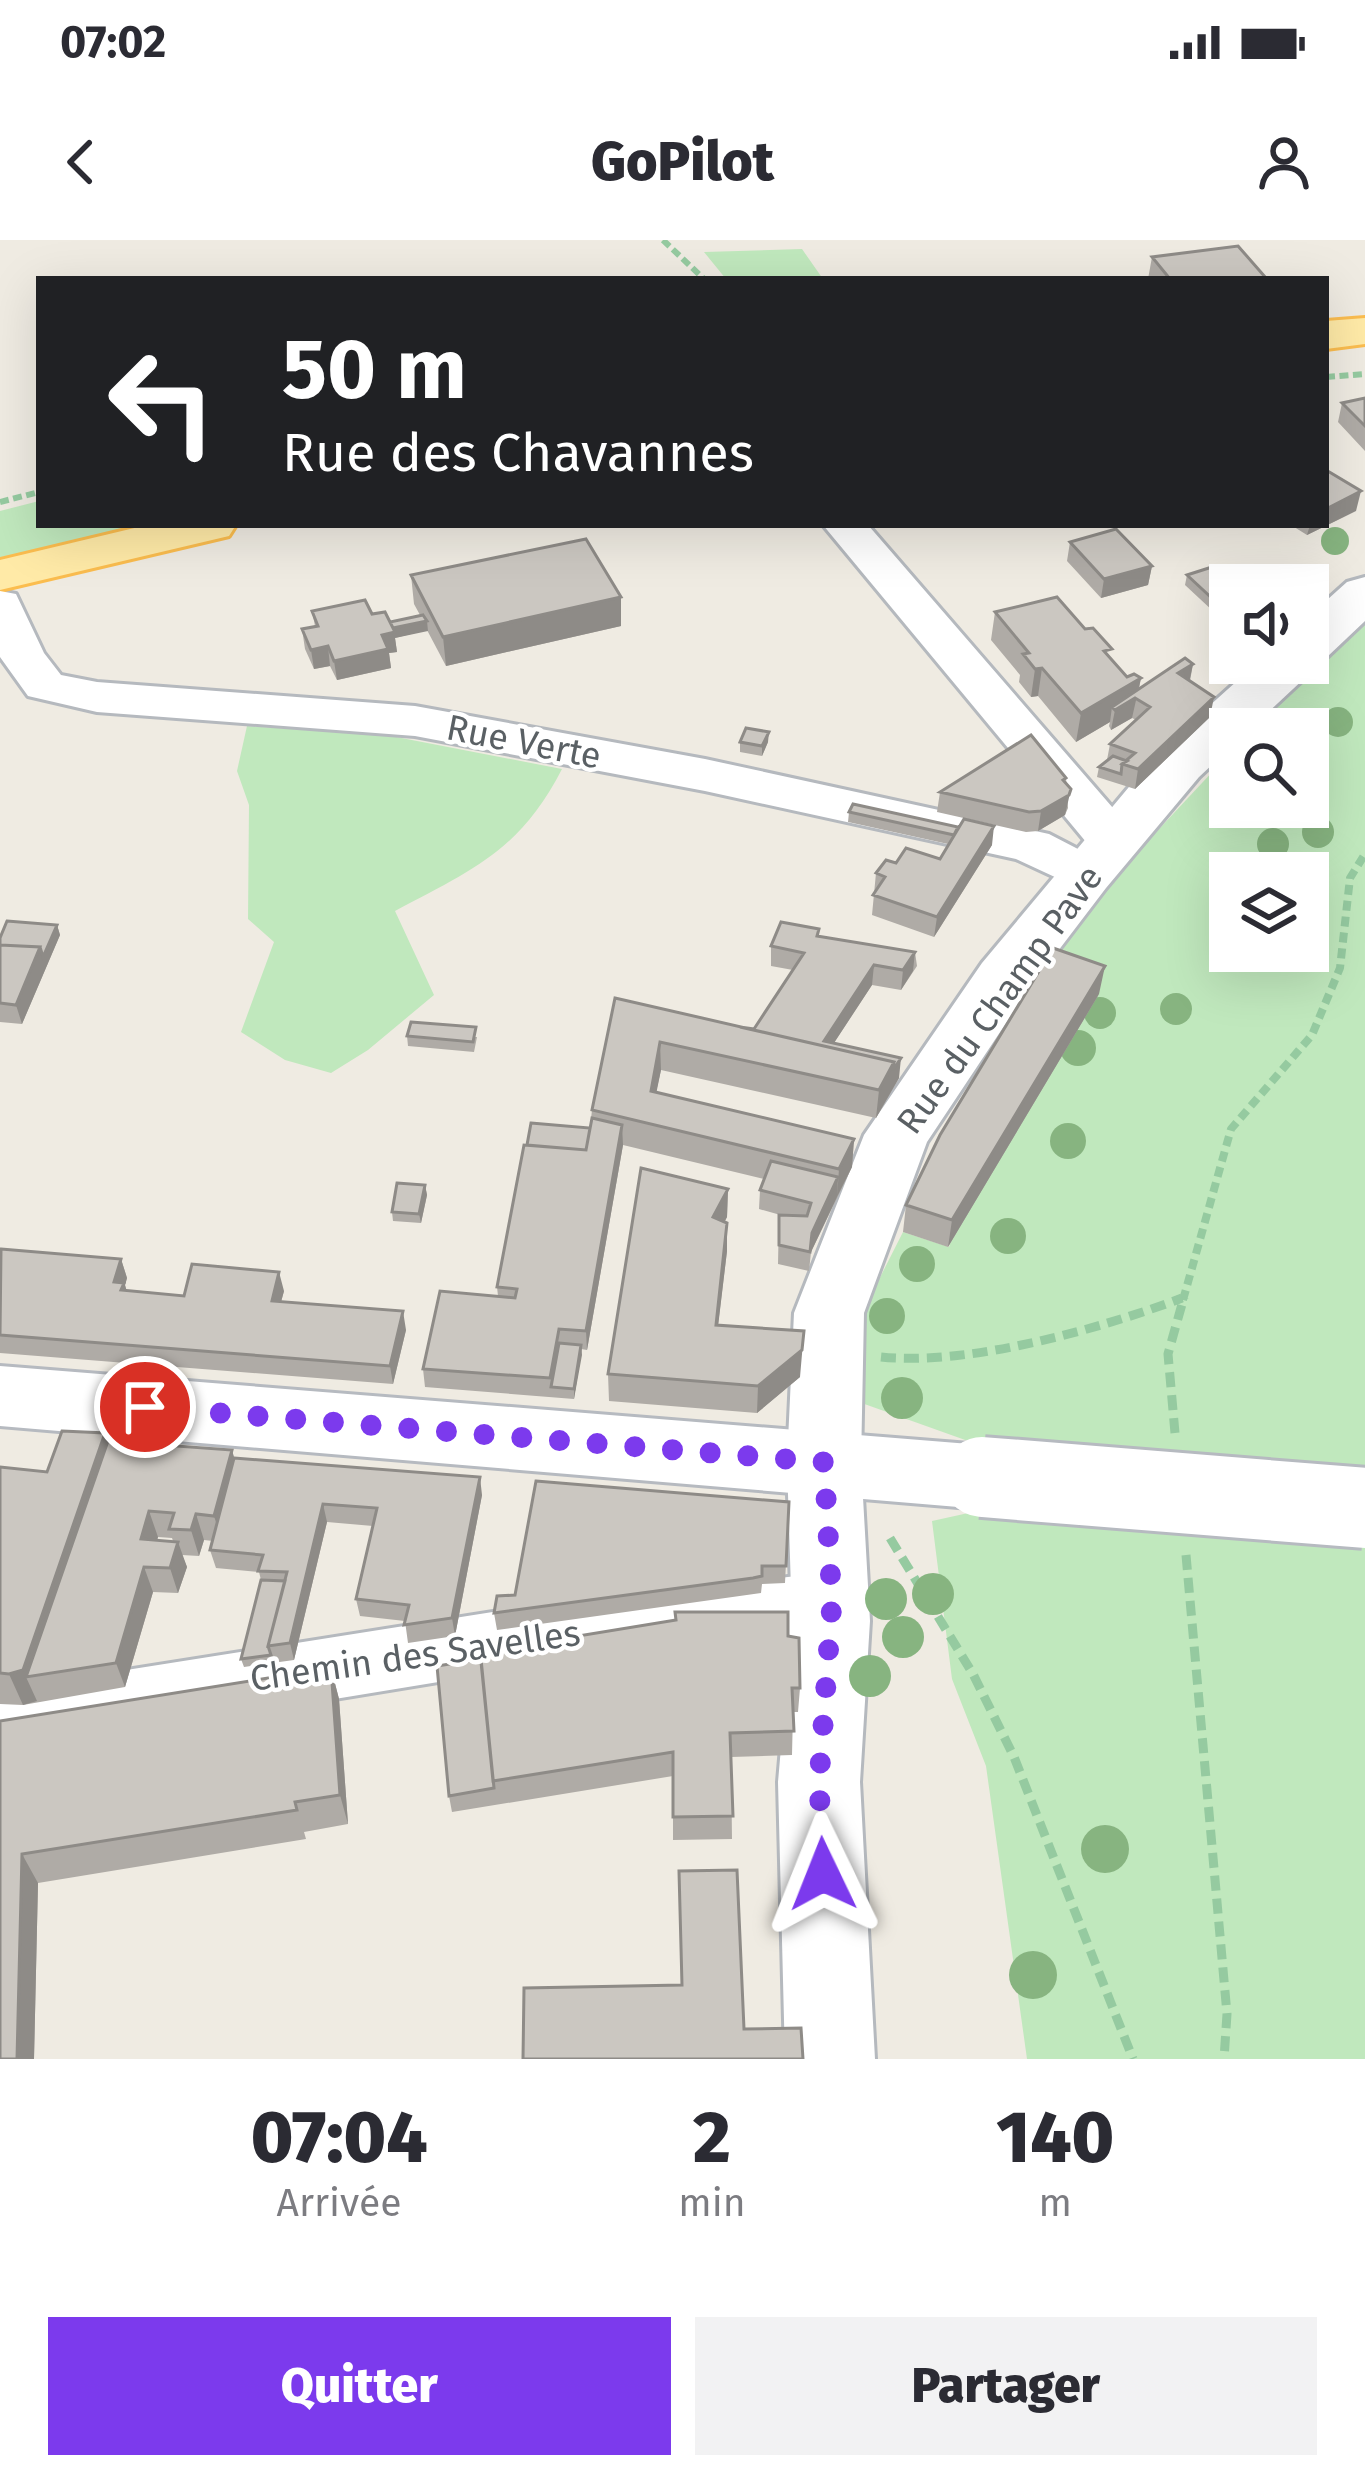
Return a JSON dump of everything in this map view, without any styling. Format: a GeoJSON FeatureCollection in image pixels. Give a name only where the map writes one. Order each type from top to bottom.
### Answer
{"type":"FeatureCollection","features":[{"type":"Feature","properties":{"kind":"main road"},"geometry":{"type":"LineString","coordinates":[[1329,335],[1365,331]]}},
{"type":"Feature","properties":{"kind":"main road"},"geometry":{"type":"LineString","coordinates":[[1329,364],[1365,362]]}},
{"type":"Feature","properties":{"kind":"main road"},"geometry":{"type":"LineString","coordinates":[[0,575],[198,528]]}},
{"type":"Feature","properties":{"kind":"street"},"geometry":{"type":"LineString","coordinates":[[847,528],[1109,845]]}},
{"type":"Feature","properties":{"kind":"street"},"geometry":{"type":"LineString","coordinates":[[1329,626],[1365,593]]}},
{"type":"Feature","properties":{"kind":"street","name":"Rue Verte"},"geometry":{"type":"LineString","coordinates":[[0,604],[22,656],[45,686],[97,697],[416,721],[705,775],[1031,846],[1109,845]]}},
{"type":"Feature","properties":{"kind":"street","name":"Rue du Champ Pave"},"geometry":{"type":"LineString","coordinates":[[830,2059],[819,1781],[832,1602],[826,1488],[829,1313],[897,1136],[1004,978],[1179,764],[1266,684]]}},
{"type":"Feature","properties":{"kind":"street"},"geometry":{"type":"LineString","coordinates":[[0,1396],[826,1488],[982,1478],[1365,1508]]}},
{"type":"Feature","properties":{"kind":"street","name":"Chemin des Savelles"},"geometry":{"type":"LineString","coordinates":[[0,1722],[346,1663],[720,1612],[832,1602]]}},
{"type":"Feature","properties":{"kind":"path"},"geometry":{"type":"LineString","coordinates":[[663,240],[701,276]]}},
{"type":"Feature","properties":{"kind":"path"},"geometry":{"type":"LineString","coordinates":[[1329,377],[1365,374]]}},
{"type":"Feature","properties":{"kind":"path"},"geometry":{"type":"LineString","coordinates":[[0,502],[36,493]]}},
{"type":"Feature","properties":{"kind":"path"},"geometry":{"type":"LineString","coordinates":[[826,1348],[900,1359],[1017,1347],[1122,1322],[1182,1298]]}},
{"type":"Feature","properties":{"kind":"path"},"geometry":{"type":"LineString","coordinates":[[826,1488],[885,1532],[973,1674],[1014,1757],[1133,2059]]}},
{"type":"Feature","properties":{"kind":"green space"},"geometry":{"type":"Polygon","coordinates":[[[802,249],[821,276],[724,276],[704,252],[802,249]]]}},
{"type":"Feature","properties":{"kind":"green space"},"geometry":{"type":"Polygon","coordinates":[[[36,502],[36,528],[131,528],[0,558],[0,511],[36,502]]]}},
{"type":"Feature","properties":{"kind":"green space"},"geometry":{"type":"Polygon","coordinates":[[[1365,619],[1365,2059],[1027,2059],[986,1766],[952,1679],[932,1521],[982,1510],[982,1446],[856,1401],[862,1313],[903,1232],[949,1247],[1031,966],[1209,775],[1209,828],[1329,828],[1329,708],[1274,708],[1299,684],[1329,684],[1329,654],[1365,619]]]}},
{"type":"Feature","properties":{"kind":"green space"},"geometry":{"type":"Polygon","coordinates":[[[247,726],[386,735],[562,769],[511,839],[471,870],[395,911],[434,995],[368,1050],[331,1073],[285,1060],[241,1032],[274,942],[248,919],[249,805],[237,771],[247,726]]]}},
{"type":"Feature","properties":{"kind":"building"},"geometry":{"type":"Polygon","coordinates":[[[1238,246],[1264,276],[1168,276],[1152,257],[1238,246]]]}},
{"type":"Feature","properties":{"kind":"building"},"geometry":{"type":"Polygon","coordinates":[[[1365,398],[1365,426],[1342,403],[1365,398]]]}},
{"type":"Feature","properties":{"kind":"building"},"geometry":{"type":"Polygon","coordinates":[[[1329,472],[1361,491],[1329,507],[1329,472]]]}},
{"type":"Feature","properties":{"kind":"building"},"geometry":{"type":"Polygon","coordinates":[[[1116,529],[1152,566],[1104,579],[1070,542],[1116,529]]]}},
{"type":"Feature","properties":{"kind":"building"},"geometry":{"type":"Polygon","coordinates":[[[586,539],[621,597],[443,637],[411,575],[586,539]]]}},
{"type":"Feature","properties":{"kind":"building"},"geometry":{"type":"Polygon","coordinates":[[[1209,568],[1209,595],[1187,575],[1209,568]]]}},
{"type":"Feature","properties":{"kind":"building"},"geometry":{"type":"Polygon","coordinates":[[[1057,597],[1085,629],[1093,628],[1112,649],[1104,651],[1127,677],[1141,678],[1081,713],[1042,668],[1035,669],[1023,654],[1029,653],[995,612],[1057,597]]]}},
{"type":"Feature","properties":{"kind":"building"},"geometry":{"type":"Polygon","coordinates":[[[365,600],[372,614],[385,612],[395,632],[382,635],[388,649],[334,661],[328,646],[311,650],[302,629],[318,626],[312,611],[365,600]]]}},
{"type":"Feature","properties":{"kind":"building"},"geometry":{"type":"Polygon","coordinates":[[[423,615],[427,621],[393,628],[390,622],[423,615]]]}},
{"type":"Feature","properties":{"kind":"building"},"geometry":{"type":"Polygon","coordinates":[[[1185,658],[1193,664],[1178,673],[1214,697],[1138,769],[1122,764],[1135,753],[1110,744],[1150,707],[1135,698],[1115,710],[1112,707],[1185,658]]]}},
{"type":"Feature","properties":{"kind":"building"},"geometry":{"type":"Polygon","coordinates":[[[746,728],[769,732],[762,746],[740,742],[746,728]]]}},
{"type":"Feature","properties":{"kind":"building"},"geometry":{"type":"Polygon","coordinates":[[[1031,735],[1066,778],[1069,795],[1041,811],[1029,812],[940,792],[1031,735]]]}},
{"type":"Feature","properties":{"kind":"building"},"geometry":{"type":"Polygon","coordinates":[[[1113,756],[1127,761],[1121,774],[1099,767],[1113,756]]]}},
{"type":"Feature","properties":{"kind":"building"},"geometry":{"type":"Polygon","coordinates":[[[853,804],[958,827],[954,835],[849,812],[853,804]]]}},
{"type":"Feature","properties":{"kind":"building"},"geometry":{"type":"Polygon","coordinates":[[[964,819],[994,826],[937,917],[873,895],[885,877],[876,873],[886,860],[896,863],[906,848],[940,859],[964,819]]]}},
{"type":"Feature","properties":{"kind":"building"},"geometry":{"type":"Polygon","coordinates":[[[7,921],[57,925],[43,957],[40,947],[0,945],[7,921]]]}},
{"type":"Feature","properties":{"kind":"building"},"geometry":{"type":"Polygon","coordinates":[[[781,922],[819,929],[817,936],[915,952],[903,970],[874,965],[824,1041],[901,1058],[893,1070],[894,1062],[740,1027],[754,1029],[804,953],[771,946],[781,922]]]}},
{"type":"Feature","properties":{"kind":"building"},"geometry":{"type":"Polygon","coordinates":[[[0,945],[40,947],[16,1005],[0,1003],[0,945]]]}},
{"type":"Feature","properties":{"kind":"building"},"geometry":{"type":"Polygon","coordinates":[[[1053,948],[1105,966],[952,1220],[906,1205],[940,1135],[1053,948]]]}},
{"type":"Feature","properties":{"kind":"building"},"geometry":{"type":"Polygon","coordinates":[[[615,998],[894,1062],[879,1090],[660,1042],[651,1091],[854,1139],[839,1169],[592,1110],[615,998]]]}},
{"type":"Feature","properties":{"kind":"building"},"geometry":{"type":"Polygon","coordinates":[[[411,1022],[476,1027],[473,1042],[407,1036],[411,1022]]]}},
{"type":"Feature","properties":{"kind":"building"},"geometry":{"type":"Polygon","coordinates":[[[592,1118],[622,1125],[586,1331],[559,1329],[550,1378],[423,1369],[440,1291],[515,1298],[517,1289],[497,1287],[524,1145],[586,1150],[592,1118]]]}},
{"type":"Feature","properties":{"kind":"building"},"geometry":{"type":"Polygon","coordinates":[[[531,1123],[590,1128],[586,1150],[527,1145],[531,1123]]]}},
{"type":"Feature","properties":{"kind":"building"},"geometry":{"type":"Polygon","coordinates":[[[771,1161],[838,1177],[812,1233],[810,1252],[779,1245],[779,1215],[807,1216],[811,1203],[760,1190],[771,1161]]]}},
{"type":"Feature","properties":{"kind":"building"},"geometry":{"type":"Polygon","coordinates":[[[641,1168],[728,1189],[713,1217],[727,1223],[716,1325],[804,1331],[802,1350],[758,1386],[608,1374],[641,1168]]]}},
{"type":"Feature","properties":{"kind":"building"},"geometry":{"type":"Polygon","coordinates":[[[397,1183],[425,1185],[419,1214],[392,1212],[397,1183]]]}},
{"type":"Feature","properties":{"kind":"building"},"geometry":{"type":"Polygon","coordinates":[[[1,1249],[121,1259],[114,1282],[124,1283],[121,1290],[184,1296],[192,1264],[279,1272],[272,1301],[403,1311],[390,1366],[0,1335],[1,1249]]]}},
{"type":"Feature","properties":{"kind":"building"},"geometry":{"type":"Polygon","coordinates":[[[559,1343],[581,1345],[574,1389],[551,1387],[559,1343]]]}},
{"type":"Feature","properties":{"kind":"building"},"geometry":{"type":"Polygon","coordinates":[[[62,1431],[105,1433],[23,1670],[0,1673],[0,1467],[47,1472],[62,1431]]]}},
{"type":"Feature","properties":{"kind":"building"},"geometry":{"type":"Polygon","coordinates":[[[108,1441],[232,1450],[214,1516],[196,1514],[191,1530],[169,1529],[174,1513],[149,1511],[141,1539],[178,1542],[170,1568],[144,1567],[116,1663],[26,1677],[108,1441]]]}},
{"type":"Feature","properties":{"kind":"building"},"geometry":{"type":"Polygon","coordinates":[[[234,1458],[480,1477],[452,1618],[404,1625],[409,1605],[356,1599],[377,1508],[323,1504],[290,1643],[268,1646],[287,1572],[258,1571],[263,1555],[210,1550],[234,1458]]]}},
{"type":"Feature","properties":{"kind":"building"},"geometry":{"type":"Polygon","coordinates":[[[536,1481],[789,1502],[786,1566],[762,1566],[762,1576],[753,1578],[494,1613],[497,1596],[515,1595],[536,1481]]]}},
{"type":"Feature","properties":{"kind":"building"},"geometry":{"type":"Polygon","coordinates":[[[261,1580],[285,1581],[268,1646],[271,1655],[241,1659],[261,1580]]]}},
{"type":"Feature","properties":{"kind":"building"},"geometry":{"type":"Polygon","coordinates":[[[675,1612],[788,1612],[788,1636],[799,1638],[800,1688],[792,1688],[794,1731],[730,1733],[733,1816],[673,1817],[673,1752],[493,1781],[480,1652],[676,1620],[675,1612]]]}},
{"type":"Feature","properties":{"kind":"building"},"geometry":{"type":"Polygon","coordinates":[[[481,1659],[494,1788],[449,1796],[437,1666],[481,1659]]]}},
{"type":"Feature","properties":{"kind":"building"},"geometry":{"type":"Polygon","coordinates":[[[331,1668],[340,1795],[295,1802],[297,1810],[22,1854],[17,2059],[0,2059],[0,1721],[331,1668]]]}},
{"type":"Feature","properties":{"kind":"building"},"geometry":{"type":"Polygon","coordinates":[[[737,1870],[744,2029],[801,2028],[803,2059],[523,2059],[524,1988],[682,1985],[679,1871],[737,1870]]]}},
{"type":"Feature","properties":{"kind":"route"},"geometry":{"type":"LineString","coordinates":[[145,1407],[824,1462],[832,1602],[819,1781],[823,1874]]}}]}
